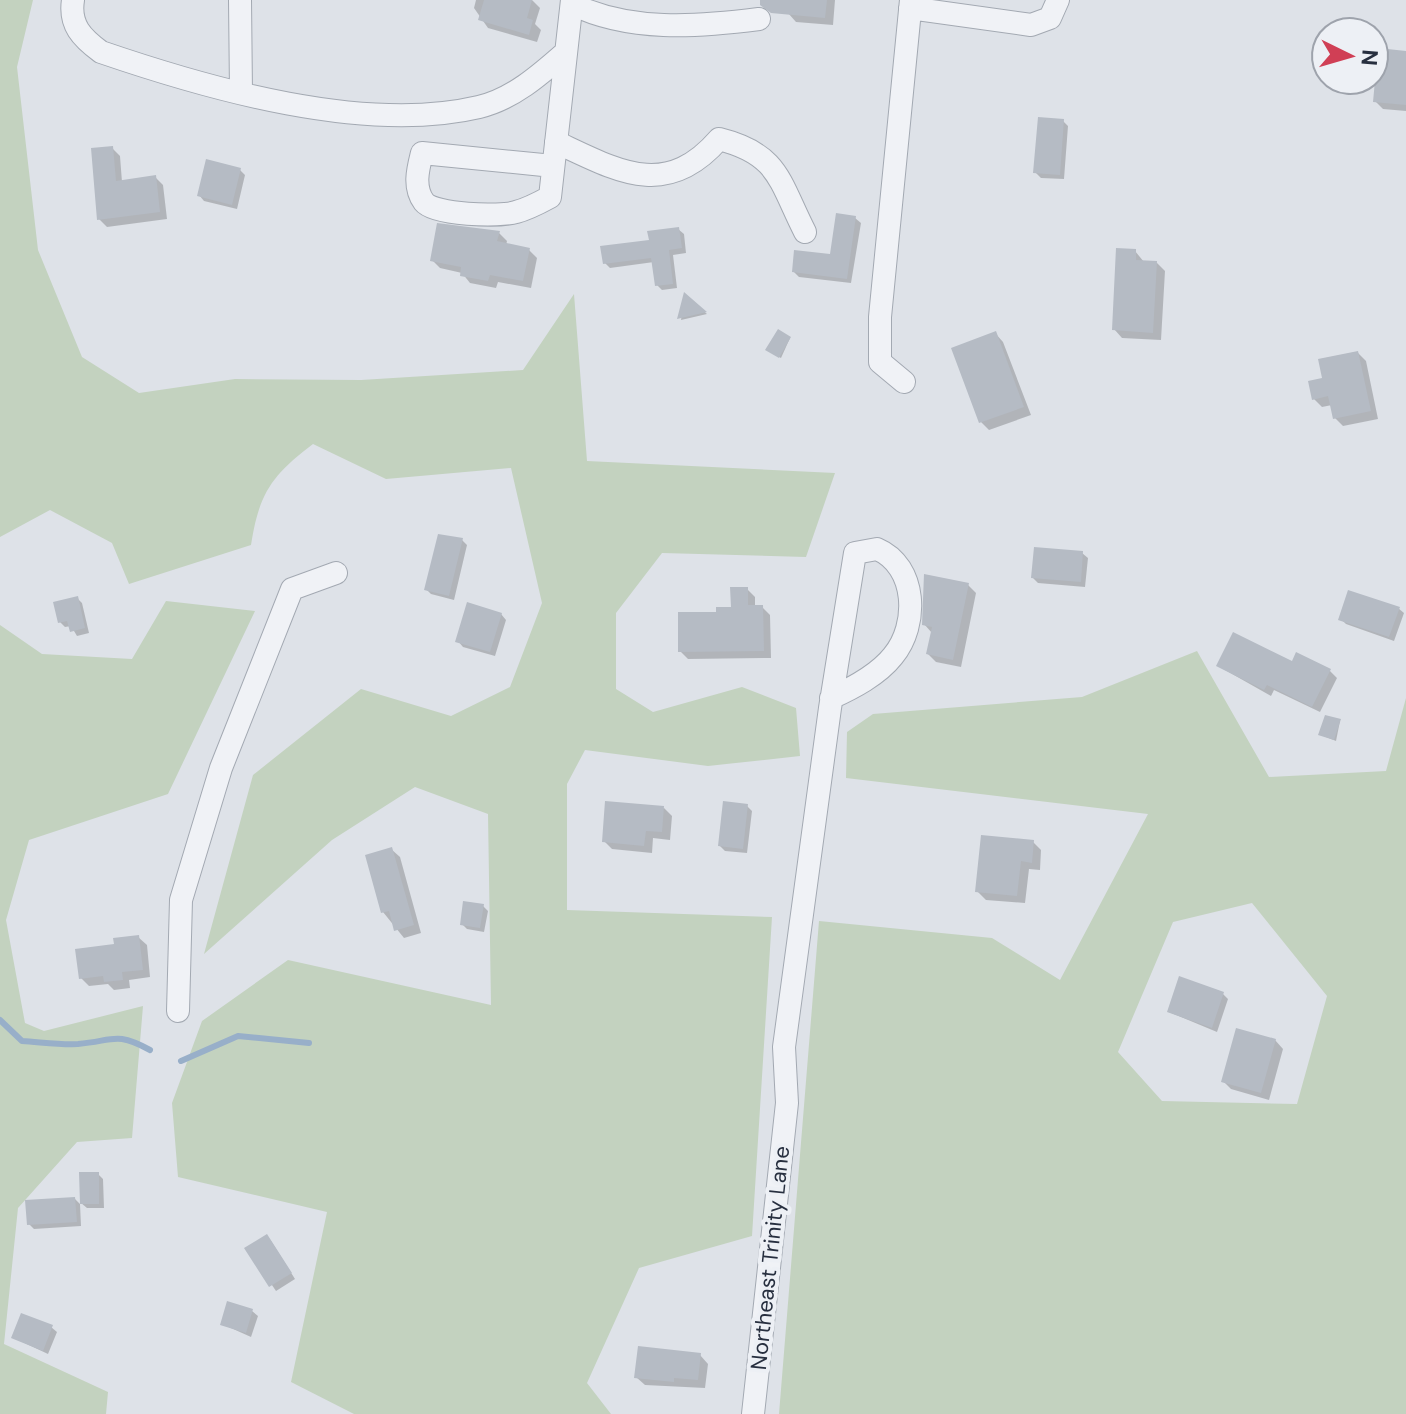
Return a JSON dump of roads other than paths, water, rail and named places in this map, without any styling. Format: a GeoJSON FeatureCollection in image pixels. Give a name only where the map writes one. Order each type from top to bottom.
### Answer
{"type":"FeatureCollection","features":[{"type":"Feature","properties":{"kind":"street"},"geometry":{"type":"LineString","coordinates":[[73,0],[71,11],[79,36],[101,52],[295,105],[429,115],[481,107],[532,81],[566,52]]}},
{"type":"Feature","properties":{"kind":"street"},"geometry":{"type":"LineString","coordinates":[[240,0],[241,92]]}},
{"type":"Feature","properties":{"kind":"street"},"geometry":{"type":"LineString","coordinates":[[904,382],[880,362],[880,317],[896,177],[910,4],[1031,25],[1050,18],[1058,0]]}},
{"type":"Feature","properties":{"kind":"street"},"geometry":{"type":"LineString","coordinates":[[553,166],[422,153],[417,174],[423,200],[438,210],[501,216],[550,197],[572,2],[595,15],[645,24],[708,26],[759,19]]}},
{"type":"Feature","properties":{"kind":"street"},"geometry":{"type":"LineString","coordinates":[[556,142],[613,168],[653,178],[689,166],[719,139],[744,145],[768,159],[805,232]]}},
{"type":"Feature","properties":{"kind":"street","name":"Northeast Trinity Lane"},"geometry":{"type":"LineString","coordinates":[[753,1414],[787,1103],[784,1047],[831,698],[855,553],[877,549],[897,561],[906,576],[910,594],[903,639],[886,664],[831,698]]}},
{"type":"Feature","properties":{"kind":"street"},"geometry":{"type":"LineString","coordinates":[[178,1011],[181,900],[221,768],[292,589],[336,573]]}},
{"type":"Feature","properties":{"kind":"waterway"},"geometry":{"type":"LineString","coordinates":[[0,1020],[22,1041],[71,1044],[121,1039],[150,1050]]}},
{"type":"Feature","properties":{"kind":"waterway"},"geometry":{"type":"LineString","coordinates":[[181,1061],[238,1036],[309,1043]]}}]}
